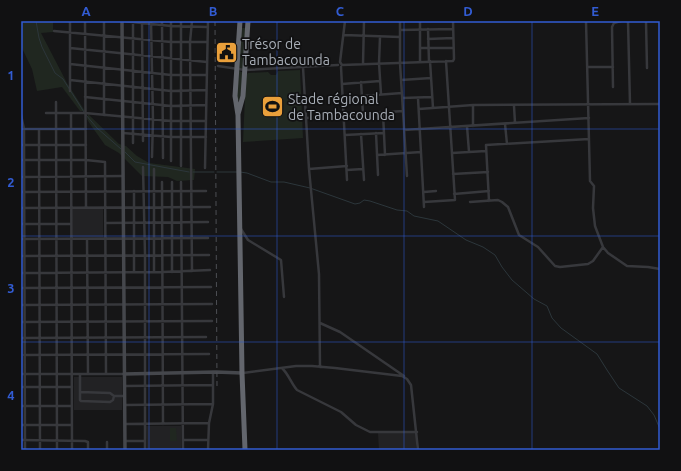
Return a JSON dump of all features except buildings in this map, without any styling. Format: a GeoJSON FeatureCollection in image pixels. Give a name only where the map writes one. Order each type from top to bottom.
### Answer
{"type":"FeatureCollection","features":[{"type":"Feature","properties":{"kind":"highway"},"geometry":{"type":"LineString","coordinates":[[240,21],[235,99],[238,115],[242,373],[245,450]]}},
{"type":"Feature","properties":{"kind":"highway"},"geometry":{"type":"LineString","coordinates":[[238,115],[243,96],[248,21]]}},
{"type":"Feature","properties":{"kind":"street"},"geometry":{"type":"LineString","coordinates":[[70,21],[70,91]]}},
{"type":"Feature","properties":{"kind":"street"},"geometry":{"type":"LineString","coordinates":[[85,21],[86,207]]}},
{"type":"Feature","properties":{"kind":"street"},"geometry":{"type":"LineString","coordinates":[[104,21],[104,115]]}},
{"type":"Feature","properties":{"kind":"street"},"geometry":{"type":"LineString","coordinates":[[125,450],[122,21],[151,23],[162,26],[207,27]]}},
{"type":"Feature","properties":{"kind":"street"},"geometry":{"type":"LineString","coordinates":[[162,21],[163,158]]}},
{"type":"Feature","properties":{"kind":"street"},"geometry":{"type":"LineString","coordinates":[[171,21],[171,160]]}},
{"type":"Feature","properties":{"kind":"street"},"geometry":{"type":"LineString","coordinates":[[181,21],[181,166]]}},
{"type":"Feature","properties":{"kind":"street"},"geometry":{"type":"LineString","coordinates":[[192,21],[190,42],[192,271]]}},
{"type":"Feature","properties":{"kind":"street"},"geometry":{"type":"LineString","coordinates":[[205,168],[208,21]]}},
{"type":"Feature","properties":{"kind":"street"},"geometry":{"type":"LineString","coordinates":[[348,180],[340,65],[345,21],[353,21]]}},
{"type":"Feature","properties":{"kind":"street"},"geometry":{"type":"LineString","coordinates":[[363,64],[364,21]]}},
{"type":"Feature","properties":{"kind":"street"},"geometry":{"type":"LineString","coordinates":[[400,21],[400,63],[407,176]]}},
{"type":"Feature","properties":{"kind":"street"},"geometry":{"type":"LineString","coordinates":[[420,21],[420,62]]}},
{"type":"Feature","properties":{"kind":"street"},"geometry":{"type":"LineString","coordinates":[[218,66],[245,70],[454,60],[453,21]]}},
{"type":"Feature","properties":{"kind":"street"},"geometry":{"type":"LineString","coordinates":[[586,21],[590,181],[594,186],[594,220],[598,236],[603,247],[608,253],[627,266],[648,266],[660,269]]}},
{"type":"Feature","properties":{"kind":"street"},"geometry":{"type":"LineString","coordinates":[[613,87],[612,27],[614,23],[622,21]]}},
{"type":"Feature","properties":{"kind":"street"},"geometry":{"type":"LineString","coordinates":[[628,21],[630,104]]}},
{"type":"Feature","properties":{"kind":"street"},"geometry":{"type":"LineString","coordinates":[[646,21],[647,68]]}},
{"type":"Feature","properties":{"kind":"street"},"geometry":{"type":"LineString","coordinates":[[133,22],[133,143]]}},
{"type":"Feature","properties":{"kind":"street"},"geometry":{"type":"LineString","coordinates":[[142,22],[143,141]]}},
{"type":"Feature","properties":{"kind":"street"},"geometry":{"type":"LineString","coordinates":[[151,23],[153,120],[152,156]]}},
{"type":"Feature","properties":{"kind":"street"},"geometry":{"type":"LineString","coordinates":[[428,29],[428,48],[433,108]]}},
{"type":"Feature","properties":{"kind":"street"},"geometry":{"type":"LineString","coordinates":[[400,30],[453,29]]}},
{"type":"Feature","properties":{"kind":"street"},"geometry":{"type":"LineString","coordinates":[[54,31],[162,42],[207,42]]}},
{"type":"Feature","properties":{"kind":"street"},"geometry":{"type":"LineString","coordinates":[[344,36],[400,37]]}},
{"type":"Feature","properties":{"kind":"street"},"geometry":{"type":"LineString","coordinates":[[380,37],[379,63],[381,94]]}},
{"type":"Feature","properties":{"kind":"street"},"geometry":{"type":"LineString","coordinates":[[428,39],[453,38]]}},
{"type":"Feature","properties":{"kind":"street"},"geometry":{"type":"LineString","coordinates":[[70,48],[207,62]]}},
{"type":"Feature","properties":{"kind":"street"},"geometry":{"type":"LineString","coordinates":[[420,48],[454,48]]}},
{"type":"Feature","properties":{"kind":"street"},"geometry":{"type":"LineString","coordinates":[[424,202],[455,200],[446,61]]}},
{"type":"Feature","properties":{"kind":"street"},"geometry":{"type":"LineString","coordinates":[[70,64],[171,75],[207,75]]}},
{"type":"Feature","properties":{"kind":"street"},"geometry":{"type":"LineString","coordinates":[[303,67],[319,274],[320,367]]}},
{"type":"Feature","properties":{"kind":"street"},"geometry":{"type":"LineString","coordinates":[[587,67],[613,67]]}},
{"type":"Feature","properties":{"kind":"street"},"geometry":{"type":"LineString","coordinates":[[401,80],[431,78]]}},
{"type":"Feature","properties":{"kind":"street"},"geometry":{"type":"LineString","coordinates":[[70,80],[171,91],[206,90]]}},
{"type":"Feature","properties":{"kind":"street"},"geometry":{"type":"LineString","coordinates":[[342,84],[380,81]]}},
{"type":"Feature","properties":{"kind":"street"},"geometry":{"type":"LineString","coordinates":[[361,82],[363,114]]}},
{"type":"Feature","properties":{"kind":"street"},"geometry":{"type":"LineString","coordinates":[[362,96],[402,93]]}},
{"type":"Feature","properties":{"kind":"street"},"geometry":{"type":"LineString","coordinates":[[85,97],[171,106],[206,105]]}},
{"type":"Feature","properties":{"kind":"street"},"geometry":{"type":"LineString","coordinates":[[402,98],[432,97]]}},
{"type":"Feature","properties":{"kind":"street"},"geometry":{"type":"LineString","coordinates":[[418,98],[424,207]]}},
{"type":"Feature","properties":{"kind":"street"},"geometry":{"type":"LineString","coordinates":[[56,102],[56,450]]}},
{"type":"Feature","properties":{"kind":"street"},"geometry":{"type":"LineString","coordinates":[[418,109],[473,106],[660,104]]}},
{"type":"Feature","properties":{"kind":"street"},"geometry":{"type":"LineString","coordinates":[[473,106],[473,126]]}},
{"type":"Feature","properties":{"kind":"street"},"geometry":{"type":"LineString","coordinates":[[514,106],[515,123]]}},
{"type":"Feature","properties":{"kind":"street"},"geometry":{"type":"LineString","coordinates":[[306,118],[403,111]]}},
{"type":"Feature","properties":{"kind":"street"},"geometry":{"type":"LineString","coordinates":[[46,113],[86,113],[163,121],[206,121]]}},
{"type":"Feature","properties":{"kind":"street"},"geometry":{"type":"LineString","coordinates":[[70,113],[72,450]]}},
{"type":"Feature","properties":{"kind":"street"},"geometry":{"type":"LineString","coordinates":[[382,113],[385,154]]}},
{"type":"Feature","properties":{"kind":"street"},"geometry":{"type":"LineString","coordinates":[[21,115],[24,355],[23,440],[25,450]]}},
{"type":"Feature","properties":{"kind":"street"},"geometry":{"type":"LineString","coordinates":[[404,130],[589,118]]}},
{"type":"Feature","properties":{"kind":"street"},"geometry":{"type":"LineString","coordinates":[[505,124],[507,144]]}},
{"type":"Feature","properties":{"kind":"street"},"geometry":{"type":"LineString","coordinates":[[467,126],[469,152]]}},
{"type":"Feature","properties":{"kind":"street"},"geometry":{"type":"LineString","coordinates":[[22,129],[86,129]]}},
{"type":"Feature","properties":{"kind":"street"},"geometry":{"type":"LineString","coordinates":[[40,129],[40,450]]}},
{"type":"Feature","properties":{"kind":"street"},"geometry":{"type":"LineString","coordinates":[[123,132],[181,138],[206,137]]}},
{"type":"Feature","properties":{"kind":"street"},"geometry":{"type":"LineString","coordinates":[[376,133],[378,175]]}},
{"type":"Feature","properties":{"kind":"street"},"geometry":{"type":"LineString","coordinates":[[345,135],[384,133]]}},
{"type":"Feature","properties":{"kind":"street"},"geometry":{"type":"LineString","coordinates":[[361,134],[364,180]]}},
{"type":"Feature","properties":{"kind":"street"},"geometry":{"type":"LineString","coordinates":[[490,201],[486,145],[589,139]]}},
{"type":"Feature","properties":{"kind":"street"},"geometry":{"type":"LineString","coordinates":[[22,145],[86,144]]}},
{"type":"Feature","properties":{"kind":"street"},"geometry":{"type":"LineString","coordinates":[[452,153],[486,151]]}},
{"type":"Feature","properties":{"kind":"street"},"geometry":{"type":"LineString","coordinates":[[377,155],[421,152]]}},
{"type":"Feature","properties":{"kind":"street"},"geometry":{"type":"LineString","coordinates":[[22,160],[86,160],[105,162],[106,374]]}},
{"type":"Feature","properties":{"kind":"street"},"geometry":{"type":"LineString","coordinates":[[310,169],[347,166]]}},
{"type":"Feature","properties":{"kind":"street"},"geometry":{"type":"LineString","coordinates":[[142,167],[145,255],[145,450]]}},
{"type":"Feature","properties":{"kind":"street"},"geometry":{"type":"LineString","coordinates":[[154,169],[154,272]]}},
{"type":"Feature","properties":{"kind":"street"},"geometry":{"type":"LineString","coordinates":[[347,170],[363,169]]}},
{"type":"Feature","properties":{"kind":"street"},"geometry":{"type":"LineString","coordinates":[[453,174],[488,172]]}},
{"type":"Feature","properties":{"kind":"street"},"geometry":{"type":"LineString","coordinates":[[22,177],[123,176]]}},
{"type":"Feature","properties":{"kind":"street"},"geometry":{"type":"LineString","coordinates":[[162,182],[164,424]]}},
{"type":"Feature","properties":{"kind":"street"},"geometry":{"type":"LineString","coordinates":[[172,182],[172,272]]}},
{"type":"Feature","properties":{"kind":"street"},"geometry":{"type":"LineString","coordinates":[[181,182],[183,450]]}},
{"type":"Feature","properties":{"kind":"street"},"geometry":{"type":"LineString","coordinates":[[134,191],[134,272]]}},
{"type":"Feature","properties":{"kind":"street"},"geometry":{"type":"LineString","coordinates":[[22,192],[206,191]]}},
{"type":"Feature","properties":{"kind":"street"},"geometry":{"type":"LineString","coordinates":[[424,192],[436,191]]}},
{"type":"Feature","properties":{"kind":"street"},"geometry":{"type":"LineString","coordinates":[[454,194],[489,191]]}},
{"type":"Feature","properties":{"kind":"street"},"geometry":{"type":"LineString","coordinates":[[470,202],[498,200],[506,205],[515,222],[519,235],[538,247],[555,266],[560,267],[588,264],[593,261],[603,247]]}},
{"type":"Feature","properties":{"kind":"street"},"geometry":{"type":"LineString","coordinates":[[23,208],[210,207]]}},
{"type":"Feature","properties":{"kind":"street"},"geometry":{"type":"LineString","coordinates":[[106,223],[208,222]]}},
{"type":"Feature","properties":{"kind":"street"},"geometry":{"type":"LineString","coordinates":[[23,224],[71,224]]}},
{"type":"Feature","properties":{"kind":"street"},"geometry":{"type":"LineString","coordinates":[[240,228],[248,240],[281,260],[284,297]]}},
{"type":"Feature","properties":{"kind":"street"},"geometry":{"type":"LineString","coordinates":[[23,239],[208,238]]}},
{"type":"Feature","properties":{"kind":"street"},"geometry":{"type":"LineString","coordinates":[[87,239],[88,374]]}},
{"type":"Feature","properties":{"kind":"street"},"geometry":{"type":"LineString","coordinates":[[23,256],[208,255]]}},
{"type":"Feature","properties":{"kind":"street"},"geometry":{"type":"LineString","coordinates":[[23,273],[182,272],[210,270]]}},
{"type":"Feature","properties":{"kind":"street"},"geometry":{"type":"LineString","coordinates":[[23,288],[210,287]]}},
{"type":"Feature","properties":{"kind":"street"},"geometry":{"type":"LineString","coordinates":[[23,305],[212,304]]}},
{"type":"Feature","properties":{"kind":"street"},"geometry":{"type":"LineString","coordinates":[[23,322],[212,321]]}},
{"type":"Feature","properties":{"kind":"street"},"geometry":{"type":"LineString","coordinates":[[320,323],[340,332],[407,379],[412,385],[418,450]]}},
{"type":"Feature","properties":{"kind":"street"},"geometry":{"type":"LineString","coordinates":[[23,338],[206,337]]}},
{"type":"Feature","properties":{"kind":"street"},"geometry":{"type":"LineString","coordinates":[[24,355],[210,354]]}},
{"type":"Feature","properties":{"kind":"street"},"geometry":{"type":"LineString","coordinates":[[23,374],[242,373],[296,366],[320,367],[402,376],[407,379]]}},
{"type":"Feature","properties":{"kind":"street"},"geometry":{"type":"LineString","coordinates":[[282,368],[297,390],[341,412],[356,425],[370,432],[417,432]]}},
{"type":"Feature","properties":{"kind":"street"},"geometry":{"type":"LineString","coordinates":[[208,450],[209,423],[213,404],[213,372]]}},
{"type":"Feature","properties":{"kind":"street"},"geometry":{"type":"LineString","coordinates":[[80,374],[80,400],[83,402],[110,402],[113,400],[114,396]]}},
{"type":"Feature","properties":{"kind":"street"},"geometry":{"type":"LineString","coordinates":[[124,386],[213,385]]}},
{"type":"Feature","properties":{"kind":"street"},"geometry":{"type":"LineString","coordinates":[[23,387],[72,387]]}},
{"type":"Feature","properties":{"kind":"street"},"geometry":{"type":"LineString","coordinates":[[80,392],[110,393],[114,396],[124,396]]}},
{"type":"Feature","properties":{"kind":"street"},"geometry":{"type":"LineString","coordinates":[[124,405],[213,404]]}},
{"type":"Feature","properties":{"kind":"street"},"geometry":{"type":"LineString","coordinates":[[23,406],[72,406]]}},
{"type":"Feature","properties":{"kind":"street"},"geometry":{"type":"LineString","coordinates":[[124,424],[209,423]]}},
{"type":"Feature","properties":{"kind":"street"},"geometry":{"type":"LineString","coordinates":[[23,425],[72,425]]}},
{"type":"Feature","properties":{"kind":"street"},"geometry":{"type":"LineString","coordinates":[[23,440],[87,441],[88,450]]}},
{"type":"Feature","properties":{"kind":"street"},"geometry":{"type":"LineString","coordinates":[[183,440],[208,440]]}},
{"type":"Feature","properties":{"kind":"street"},"geometry":{"type":"LineString","coordinates":[[124,441],[145,441]]}},
{"type":"Feature","properties":{"kind":"street"},"geometry":{"type":"LineString","coordinates":[[107,442],[107,450]]}},
{"type":"Feature","properties":{"kind":"shaded area"},"geometry":{"type":"Polygon","coordinates":[[[21,21],[53,21],[53,32],[41,33],[67,83],[85,111],[80,111],[62,87],[37,91],[32,69],[21,46],[21,21]]]}},
{"type":"Feature","properties":{"kind":"shaded area"},"geometry":{"type":"Polygon","coordinates":[[[241,28],[246,28],[244,69],[238,68],[241,28]]]}},
{"type":"Feature","properties":{"kind":"shaded area","name":"Stade régional de Tambacounda"},"geometry":{"type":"Polygon","coordinates":[[[300,70],[303,138],[243,142],[246,75],[248,73],[268,72],[271,75],[276,75],[278,71],[300,70]]]}},
{"type":"Feature","properties":{"kind":"shaded area"},"geometry":{"type":"Polygon","coordinates":[[[239,71],[244,73],[240,101],[236,99],[239,71]]]}},
{"type":"Feature","properties":{"kind":"shaded area"},"geometry":{"type":"Polygon","coordinates":[[[88,114],[119,144],[126,146],[137,156],[149,163],[195,169],[194,180],[177,181],[168,177],[142,176],[119,153],[105,145],[87,119],[88,114]]]}},
{"type":"Feature","properties":{"kind":"shaded area"},"geometry":{"type":"Polygon","coordinates":[[[72,209],[103,209],[103,237],[72,237],[72,209]]]}},
{"type":"Feature","properties":{"kind":"shaded area"},"geometry":{"type":"Polygon","coordinates":[[[74,377],[122,377],[122,410],[74,410],[74,377]]]}},
{"type":"Feature","properties":{"kind":"shaded area"},"geometry":{"type":"Polygon","coordinates":[[[146,426],[181,426],[181,449],[147,449],[146,426]]]}},
{"type":"Feature","properties":{"kind":"shaded area"},"geometry":{"type":"Polygon","coordinates":[[[170,428],[176,428],[177,441],[170,441],[170,428]]]}},
{"type":"Feature","properties":{"kind":"shaded area"},"geometry":{"type":"Polygon","coordinates":[[[378,433],[416,433],[416,450],[379,450],[378,433]]]}},
{"type":"Feature","properties":{"kind":"waterway"},"geometry":{"type":"LineString","coordinates":[[36,21],[42,47],[55,73],[63,79],[84,112]]}},
{"type":"Feature","properties":{"kind":"waterway"},"geometry":{"type":"LineString","coordinates":[[86,115],[97,128],[121,149]]}},
{"type":"Feature","properties":{"kind":"waterway"},"geometry":{"type":"LineString","coordinates":[[125,152],[135,162],[189,172]]}},
{"type":"Feature","properties":{"kind":"waterway"},"geometry":{"type":"LineString","coordinates":[[193,172],[214,172]]}},
{"type":"Feature","properties":{"kind":"waterway"},"geometry":{"type":"LineString","coordinates":[[217,172],[237,172]]}},
{"type":"Feature","properties":{"kind":"waterway"},"geometry":{"type":"LineString","coordinates":[[240,172],[271,182],[284,182],[310,188],[355,204],[364,200],[397,210],[407,211],[414,216],[438,221],[466,240],[483,247],[495,255],[512,280],[534,299],[547,306],[552,318],[561,328],[597,354],[619,388],[647,406],[654,415],[660,429]]}},
{"type":"Feature","properties":{"kind":"railway"},"geometry":{"type":"LineString","coordinates":[[215,21],[217,386]]}},
{"type":"Feature","properties":{"kind":"place","name":"Trésor de Tambacounda"},"geometry":{"type":"Point","coordinates":[227,52]}},
{"type":"Feature","properties":{"kind":"place","name":"Stade régional de Tambacounda"},"geometry":{"type":"Point","coordinates":[273,107]}}]}
